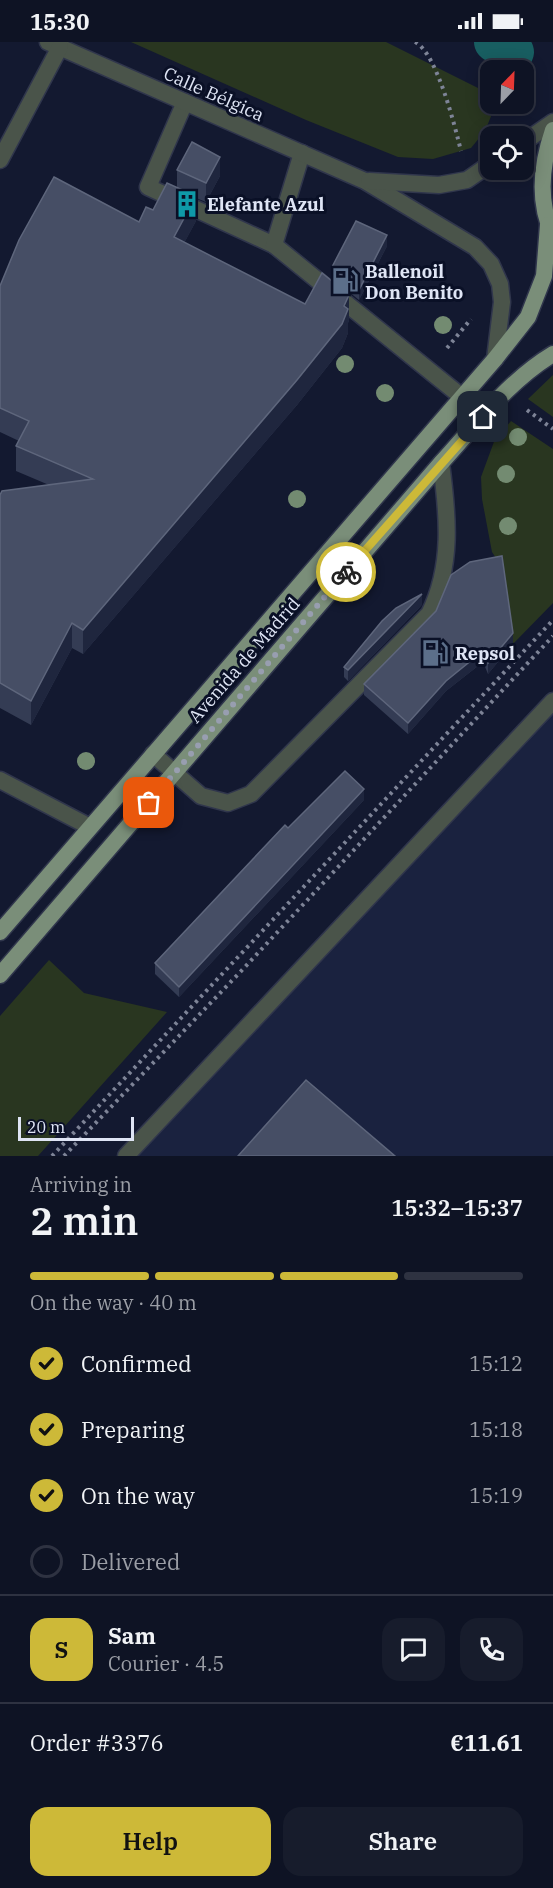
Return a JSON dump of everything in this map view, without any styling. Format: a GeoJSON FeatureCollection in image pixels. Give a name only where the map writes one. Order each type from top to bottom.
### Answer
{"type":"FeatureCollection","features":[{"type":"Feature","properties":{"kind":"main road","name":"Avenida de Madrid"},"geometry":{"type":"LineString","coordinates":[[0,932],[495,359],[528,317],[544,276],[550,231],[541,189],[545,153],[553,130]]}},
{"type":"Feature","properties":{"kind":"main road","name":"Avenida de Madrid"},"geometry":{"type":"LineString","coordinates":[[0,975],[441,463],[508,389],[553,354]]}},
{"type":"Feature","properties":{"kind":"street","name":"Calle Bélgica"},"geometry":{"type":"LineString","coordinates":[[54,45],[365,181]]}},
{"type":"Feature","properties":{"kind":"street"},"geometry":{"type":"LineString","coordinates":[[0,160],[54,45]]}},
{"type":"Feature","properties":{"kind":"street"},"geometry":{"type":"LineString","coordinates":[[185,102],[148,187],[274,245],[462,397]]}},
{"type":"Feature","properties":{"kind":"street"},"geometry":{"type":"LineString","coordinates":[[534,135],[553,122]]}},
{"type":"Feature","properties":{"kind":"street"},"geometry":{"type":"LineString","coordinates":[[274,245],[302,153]]}},
{"type":"Feature","properties":{"kind":"street"},"geometry":{"type":"LineString","coordinates":[[365,181],[439,185],[467,180],[480,171]]}},
{"type":"Feature","properties":{"kind":"street"},"geometry":{"type":"LineString","coordinates":[[365,181],[475,247],[491,264],[500,284],[502,302],[495,359]]}},
{"type":"Feature","properties":{"kind":"street"},"geometry":{"type":"LineString","coordinates":[[153,754],[173,775],[201,796],[228,803],[251,794],[429,614],[441,590],[445,564],[448,515],[441,463]]}},
{"type":"Feature","properties":{"kind":"street"},"geometry":{"type":"LineString","coordinates":[[126,1156],[553,701]]}},
{"type":"Feature","properties":{"kind":"street"},"geometry":{"type":"LineString","coordinates":[[0,780],[90,827]]}},
{"type":"Feature","properties":{"kind":"path"},"geometry":{"type":"LineString","coordinates":[[52,1156],[553,620]]}},
{"type":"Feature","properties":{"kind":"path"},"geometry":{"type":"LineString","coordinates":[[64,1156],[268,942],[553,636]]}},
{"type":"Feature","properties":{"kind":"shaded area"},"geometry":{"type":"Polygon","coordinates":[[[553,701],[553,1156],[126,1156],[553,701]]]}},
{"type":"Feature","properties":{"kind":"green space"},"geometry":{"type":"Polygon","coordinates":[[[131,42],[386,42],[480,89],[480,114],[492,114],[487,126],[480,126],[480,137],[471,148],[433,159],[398,157],[306,120],[131,42]]]}},
{"type":"Feature","properties":{"kind":"green space"},"geometry":{"type":"Polygon","coordinates":[[[553,375],[553,417],[528,399],[553,375]]]}},
{"type":"Feature","properties":{"kind":"green space"},"geometry":{"type":"Polygon","coordinates":[[[511,421],[553,449],[553,603],[513,644],[502,567],[492,552],[482,499],[481,477],[495,439],[511,421]]]}},
{"type":"Feature","properties":{"kind":"green space"},"geometry":{"type":"Polygon","coordinates":[[[49,960],[84,993],[167,1012],[38,1156],[0,1156],[0,1016],[49,960]]]}},
{"type":"Feature","properties":{"kind":"building"},"geometry":{"type":"Polygon","coordinates":[[[192,142],[220,157],[206,183],[177,170],[192,142]]]}},
{"type":"Feature","properties":{"kind":"building"},"geometry":{"type":"Polygon","coordinates":[[[54,177],[139,222],[146,207],[153,210],[167,183],[196,196],[174,237],[305,304],[322,273],[349,295],[344,306],[348,309],[342,324],[297,380],[83,630],[72,623],[31,701],[0,683],[0,495],[2,491],[93,479],[16,446],[29,421],[0,408],[0,286],[19,240],[54,177]]]}},
{"type":"Feature","properties":{"kind":"building"},"geometry":{"type":"Polygon","coordinates":[[[356,221],[387,235],[359,290],[332,267],[356,221]]]}},
{"type":"Feature","properties":{"kind":"building","name":"Repsol"},"geometry":{"type":"Polygon","coordinates":[[[502,556],[513,633],[488,663],[483,651],[446,681],[408,723],[364,684],[436,611],[451,575],[470,562],[502,556]]]}},
{"type":"Feature","properties":{"kind":"building"},"geometry":{"type":"Polygon","coordinates":[[[422,594],[348,670],[344,667],[382,621],[396,608],[422,594]]]}},
{"type":"Feature","properties":{"kind":"building"},"geometry":{"type":"Polygon","coordinates":[[[345,771],[364,789],[179,987],[155,963],[285,825],[288,828],[345,771]]]}},
{"type":"Feature","properties":{"kind":"building"},"geometry":{"type":"Polygon","coordinates":[[[306,1080],[395,1156],[238,1156],[306,1080]]]}},
{"type":"Feature","properties":{"kind":"waterway"},"geometry":{"type":"LineString","coordinates":[[494,42],[514,52]]}},
{"type":"Feature","properties":{"kind":"way so far"},"geometry":{"type":"LineString","coordinates":[[149,803],[346,572]]}},
{"type":"Feature","properties":{"kind":"place","name":"Elefante Azul"},"geometry":{"type":"Point","coordinates":[187,204]}},
{"type":"Feature","properties":{"kind":"place","name":"Ballenoil Don Benito"},"geometry":{"type":"Point","coordinates":[345,281]}},
{"type":"Feature","properties":{"kind":"place","name":"Repsol"},"geometry":{"type":"Point","coordinates":[435,653]}},
{"type":"Feature","properties":{"kind":"route"},"geometry":{"type":"LineString","coordinates":[[346,572],[483,417]]}}]}
